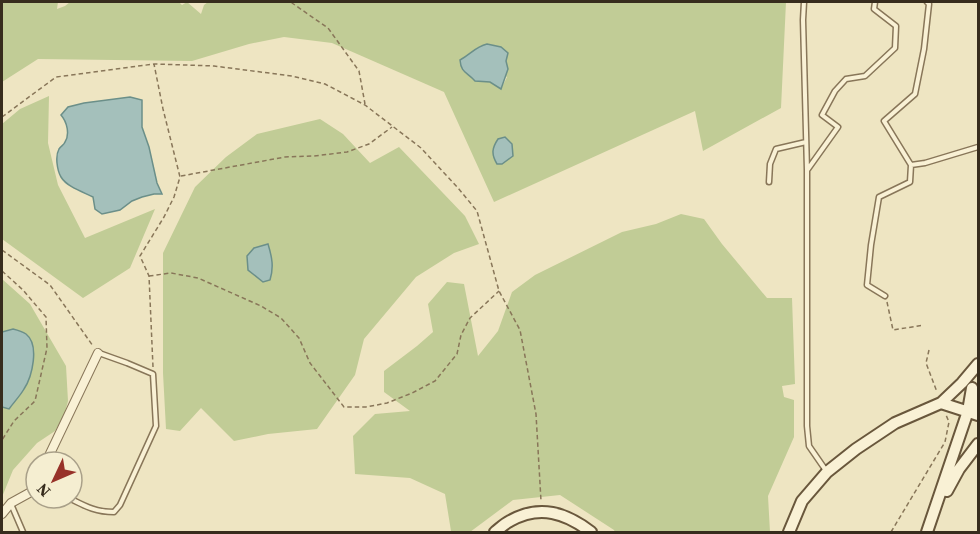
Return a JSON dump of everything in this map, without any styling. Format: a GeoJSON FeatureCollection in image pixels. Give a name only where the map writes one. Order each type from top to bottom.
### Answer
{"type":"FeatureCollection","features":[{"type":"Feature","properties":{"kind":"street"},"geometry":{"type":"LineString","coordinates":[[52,450],[98,353]]}},
{"type":"Feature","properties":{"kind":"street"},"geometry":{"type":"LineString","coordinates":[[789,532],[802,501],[827,472],[895,423],[962,383],[978,366]]}},
{"type":"Feature","properties":{"kind":"street"},"geometry":{"type":"LineString","coordinates":[[927,532],[975,411],[972,388],[978,366]]}},
{"type":"Feature","properties":{"kind":"street"},"geometry":{"type":"LineString","coordinates":[[939,398],[975,411]]}},
{"type":"Feature","properties":{"kind":"street"},"geometry":{"type":"LineString","coordinates":[[933,517],[959,469],[978,444]]}},
{"type":"Feature","properties":{"kind":"street"},"geometry":{"type":"LineString","coordinates":[[2,514],[11,503],[24,496]]}},
{"type":"Feature","properties":{"kind":"street"},"geometry":{"type":"LineString","coordinates":[[495,532],[510,521],[541,511],[560,514],[572,519],[591,532]]}},
{"type":"Feature","properties":{"kind":"lane"},"geometry":{"type":"LineString","coordinates":[[804,2],[807,170],[807,426],[809,446],[827,472]]}},
{"type":"Feature","properties":{"kind":"lane"},"geometry":{"type":"LineString","coordinates":[[807,170],[838,127],[822,115],[835,91],[846,79],[865,75],[895,48],[896,26],[874,9],[875,2]]}},
{"type":"Feature","properties":{"kind":"lane"},"geometry":{"type":"LineString","coordinates":[[885,296],[867,285],[879,197],[910,182],[912,165],[884,121],[915,94],[924,49],[929,4],[927,2]]}},
{"type":"Feature","properties":{"kind":"lane"},"geometry":{"type":"LineString","coordinates":[[769,182],[770,164],[776,149],[806,142]]}},
{"type":"Feature","properties":{"kind":"lane"},"geometry":{"type":"LineString","coordinates":[[912,165],[978,147]]}},
{"type":"Feature","properties":{"kind":"lane"},"geometry":{"type":"LineString","coordinates":[[84,506],[91,510],[114,512],[120,505],[156,426],[153,374],[98,353]]}},
{"type":"Feature","properties":{"kind":"lane"},"geometry":{"type":"LineString","coordinates":[[11,503],[23,532]]}},
{"type":"Feature","properties":{"kind":"path"},"geometry":{"type":"LineString","coordinates":[[292,2],[328,28],[359,71],[365,105]]}},
{"type":"Feature","properties":{"kind":"path"},"geometry":{"type":"LineString","coordinates":[[153,374],[149,276],[140,256],[164,217],[174,197],[180,177],[154,64]]}},
{"type":"Feature","properties":{"kind":"path"},"geometry":{"type":"LineString","coordinates":[[2,117],[56,77],[154,64],[214,66],[292,76],[325,84],[365,105],[421,148],[477,212],[499,291],[520,330],[536,414],[541,511]]}},
{"type":"Feature","properties":{"kind":"path"},"geometry":{"type":"LineString","coordinates":[[180,177],[285,157],[347,152],[369,144],[392,126]]}},
{"type":"Feature","properties":{"kind":"path"},"geometry":{"type":"LineString","coordinates":[[2,250],[50,285],[98,353]]}},
{"type":"Feature","properties":{"kind":"path"},"geometry":{"type":"LineString","coordinates":[[2,271],[23,290],[45,317],[47,348],[35,401],[14,421],[2,440]]}},
{"type":"Feature","properties":{"kind":"path"},"geometry":{"type":"LineString","coordinates":[[149,276],[171,273],[198,278],[261,306],[282,318],[300,338],[310,363],[344,407],[366,407],[387,403],[435,381],[457,354],[461,335],[470,318],[499,291]]}},
{"type":"Feature","properties":{"kind":"path"},"geometry":{"type":"LineString","coordinates":[[885,296],[893,330],[924,326]]}},
{"type":"Feature","properties":{"kind":"path"},"geometry":{"type":"LineString","coordinates":[[929,350],[926,363],[939,398]]}},
{"type":"Feature","properties":{"kind":"path"},"geometry":{"type":"LineString","coordinates":[[891,532],[945,442],[949,422],[945,414]]}},
{"type":"Feature","properties":{"kind":"green space"},"geometry":{"type":"Polygon","coordinates":[[[2,2],[58,2],[57,9],[70,2],[179,2],[182,5],[187,2],[201,14],[204,5],[208,2],[786,2],[781,108],[703,151],[695,111],[494,202],[444,92],[332,43],[284,37],[249,44],[192,61],[38,59],[2,82],[2,2]],[[470,55],[460,60],[463,71],[501,89],[507,77],[470,55]]]}},
{"type":"Feature","properties":{"kind":"green space"},"geometry":{"type":"Polygon","coordinates":[[[49,96],[48,143],[58,185],[85,238],[155,209],[130,268],[83,298],[2,239],[2,124],[20,109],[49,96]]]}},
{"type":"Feature","properties":{"kind":"green space"},"geometry":{"type":"Polygon","coordinates":[[[320,119],[343,134],[370,163],[399,147],[465,216],[479,244],[454,253],[416,277],[364,339],[355,375],[317,429],[268,434],[234,441],[201,408],[180,431],[166,429],[163,373],[163,253],[195,187],[226,157],[257,134],[320,119]]]}},
{"type":"Feature","properties":{"kind":"green space"},"geometry":{"type":"Polygon","coordinates":[[[681,214],[704,219],[767,298],[792,298],[795,384],[782,386],[784,397],[794,400],[794,437],[768,496],[770,532],[615,532],[560,495],[513,500],[470,532],[449,532],[451,531],[445,494],[410,478],[355,474],[353,436],[375,414],[410,411],[384,392],[384,371],[433,332],[428,304],[447,282],[464,284],[478,356],[498,331],[512,292],[535,275],[622,232],[656,224],[681,214]]]}},
{"type":"Feature","properties":{"kind":"green space"},"geometry":{"type":"Polygon","coordinates":[[[2,279],[30,304],[66,366],[68,401],[64,416],[55,431],[31,450],[24,450],[24,458],[13,470],[2,497],[2,279]]]}},
{"type":"Feature","properties":{"kind":"water"},"geometry":{"type":"Polygon","coordinates":[[[487,44],[501,47],[508,53],[506,61],[508,69],[501,89],[490,82],[475,81],[463,70],[461,64],[460,60],[487,44]]]}},
{"type":"Feature","properties":{"kind":"water"},"geometry":{"type":"Polygon","coordinates":[[[130,97],[142,100],[142,127],[162,194],[142,197],[120,210],[102,214],[95,209],[93,197],[71,186],[60,174],[57,155],[67,139],[68,132],[61,115],[68,107],[130,97]]]}},
{"type":"Feature","properties":{"kind":"water"},"geometry":{"type":"Polygon","coordinates":[[[505,137],[512,144],[513,156],[502,164],[497,164],[493,148],[498,139],[505,137]]]}},
{"type":"Feature","properties":{"kind":"water"},"geometry":{"type":"Polygon","coordinates":[[[268,244],[272,271],[270,280],[263,282],[248,270],[247,256],[254,248],[268,244]]]}},
{"type":"Feature","properties":{"kind":"water"},"geometry":{"type":"Polygon","coordinates":[[[13,329],[25,333],[30,339],[34,353],[27,384],[9,409],[2,407],[2,332],[13,329]]]}}]}
